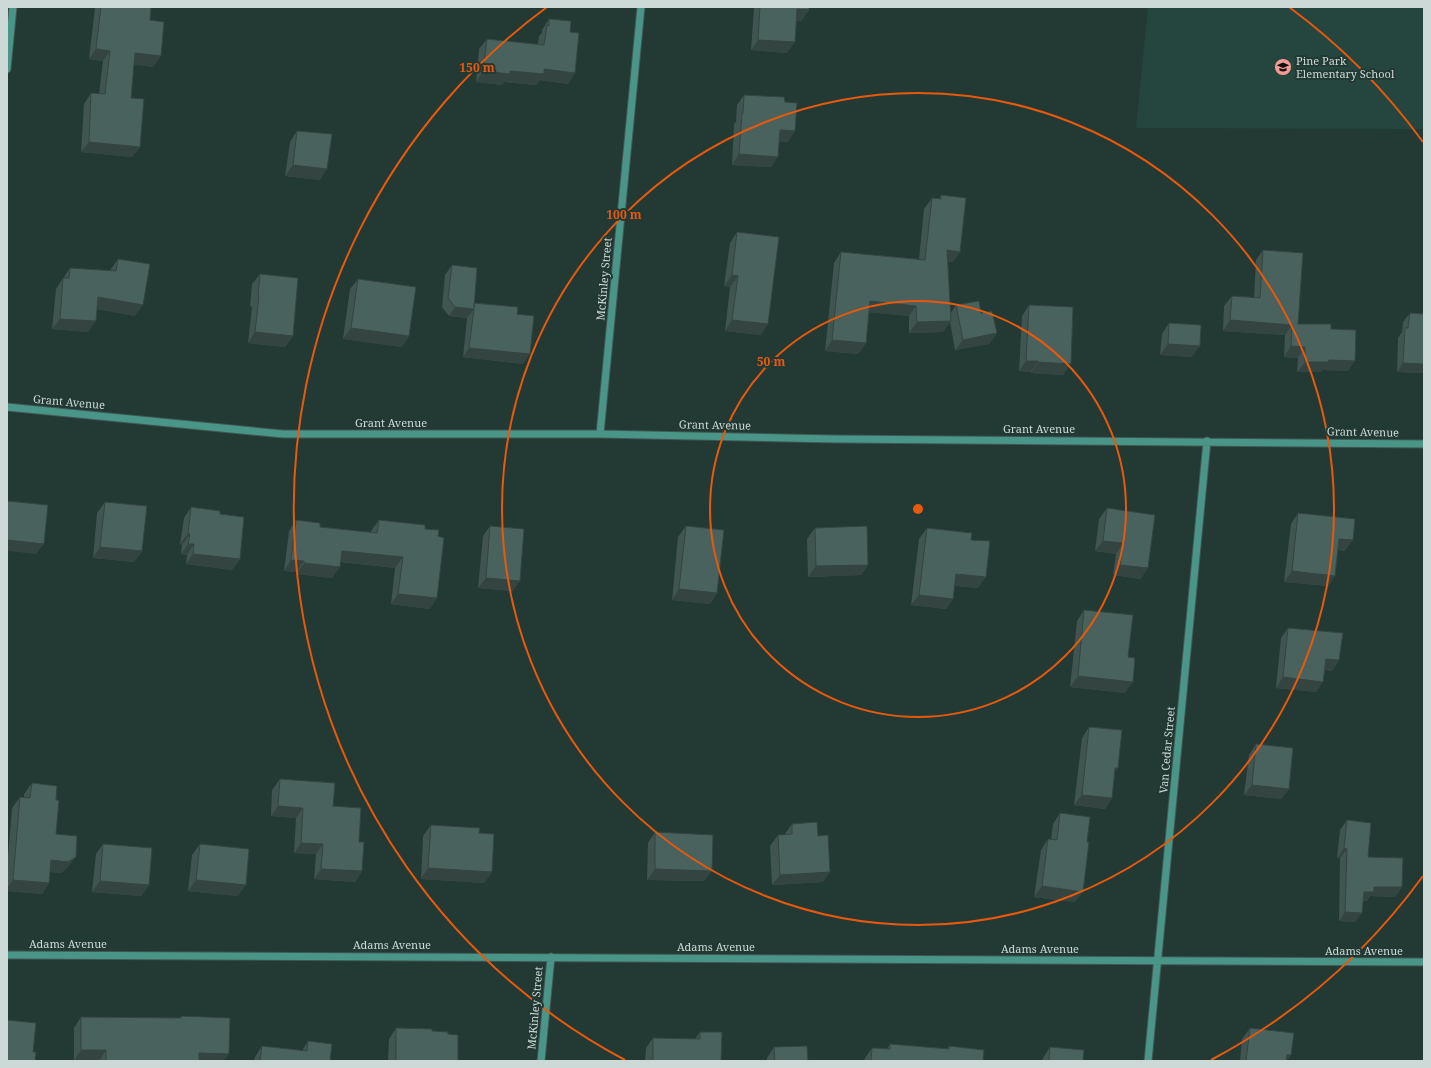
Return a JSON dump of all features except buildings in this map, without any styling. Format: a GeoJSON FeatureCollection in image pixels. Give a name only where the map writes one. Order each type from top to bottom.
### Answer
{"type":"FeatureCollection","features":[{"type":"Feature","properties":{"kind":"street"},"geometry":{"type":"LineString","coordinates":[[7,69],[13,7]]}},
{"type":"Feature","properties":{"kind":"street","name":"McKinley Street"},"geometry":{"type":"LineString","coordinates":[[600,434],[641,7]]}},
{"type":"Feature","properties":{"kind":"street","name":"Grant Avenue"},"geometry":{"type":"LineString","coordinates":[[7,407],[283,434],[600,434],[844,439],[1424,444]]}},
{"type":"Feature","properties":{"kind":"street","name":"Van Cedar Street"},"geometry":{"type":"LineString","coordinates":[[1148,1061],[1207,441]]}},
{"type":"Feature","properties":{"kind":"street","name":"Adams Avenue"},"geometry":{"type":"LineString","coordinates":[[7,955],[1424,962]]}},
{"type":"Feature","properties":{"kind":"street","name":"McKinley Street"},"geometry":{"type":"LineString","coordinates":[[542,1061],[551,957]]}},
{"type":"Feature","properties":{"kind":"shaded area","name":"Pine Park Elementary School"},"geometry":{"type":"Polygon","coordinates":[[[1148,7],[1424,7],[1424,129],[1136,128],[1148,7]]]}},
{"type":"Feature","properties":{"kind":"place","name":"Pine Park Elementary School"},"geometry":{"type":"Point","coordinates":[1283,67]}}]}
